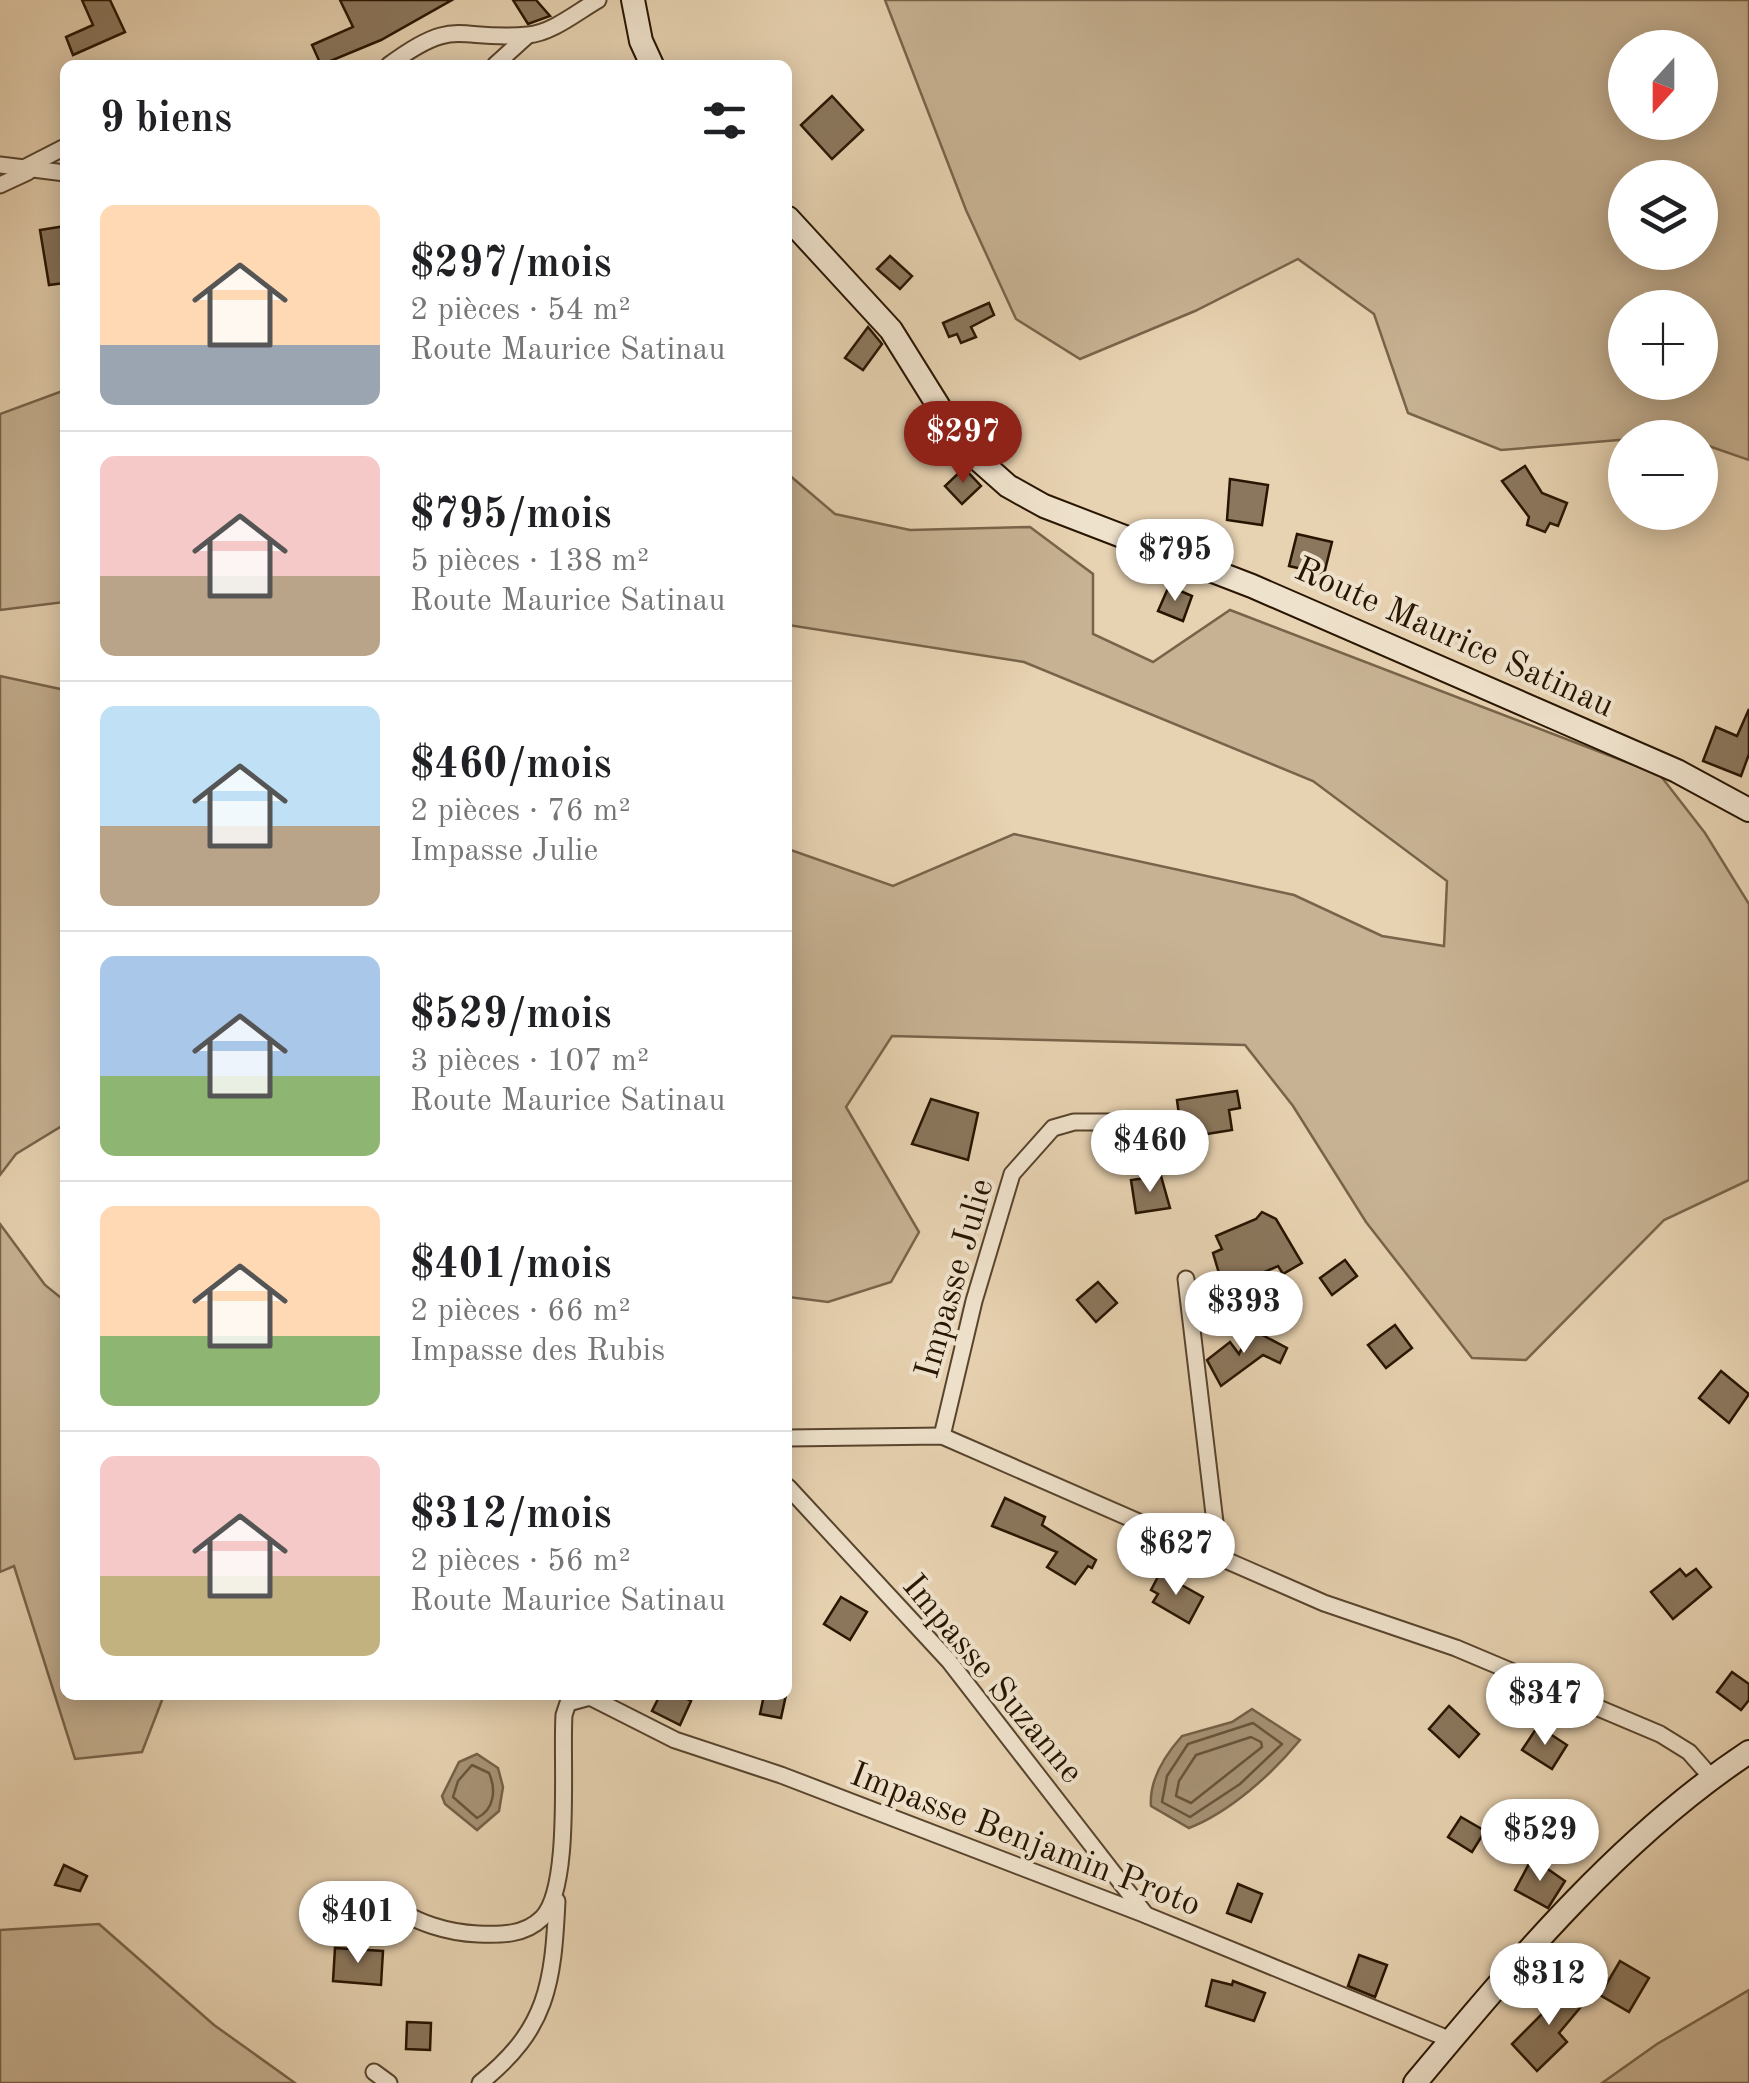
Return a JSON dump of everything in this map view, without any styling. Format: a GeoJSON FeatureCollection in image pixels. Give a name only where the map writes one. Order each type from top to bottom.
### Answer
{"type":"FeatureCollection","features":[{"type":"Feature","properties":{"kind":"main road"},"geometry":{"type":"LineString","coordinates":[[632,0],[641,42],[650,60]]}},
{"type":"Feature","properties":{"kind":"main road","name":"Route Maurice Satinau"},"geometry":{"type":"LineString","coordinates":[[792,222],[891,330],[964,447],[1008,486],[1044,506],[1252,586],[1677,771],[1749,810]]}},
{"type":"Feature","properties":{"kind":"main road"},"geometry":{"type":"LineString","coordinates":[[1415,2083],[1584,1892],[1710,1777],[1749,1752]]}},
{"type":"Feature","properties":{"kind":"street"},"geometry":{"type":"LineString","coordinates":[[396,60],[437,34],[463,30],[527,36],[541,32],[598,0]]}},
{"type":"Feature","properties":{"kind":"street"},"geometry":{"type":"LineString","coordinates":[[501,60],[527,36]]}},
{"type":"Feature","properties":{"kind":"street"},"geometry":{"type":"LineString","coordinates":[[0,186],[60,150]]}},
{"type":"Feature","properties":{"kind":"street"},"geometry":{"type":"LineString","coordinates":[[0,165],[60,173]]}},
{"type":"Feature","properties":{"kind":"street","name":"Impasse Julie"},"geometry":{"type":"LineString","coordinates":[[942,1436],[974,1300],[1012,1174],[1053,1128],[1074,1122],[1150,1122]]}},
{"type":"Feature","properties":{"kind":"street"},"geometry":{"type":"LineString","coordinates":[[1186,1279],[1219,1556]]}},
{"type":"Feature","properties":{"kind":"street"},"geometry":{"type":"LineString","coordinates":[[792,1438],[942,1436],[1324,1603],[1456,1648],[1660,1734],[1690,1752],[1710,1777]]}},
{"type":"Feature","properties":{"kind":"street","name":"Impasse Suzanne"},"geometry":{"type":"LineString","coordinates":[[792,1491],[949,1661],[1146,1915]]}},
{"type":"Feature","properties":{"kind":"street"},"geometry":{"type":"LineString","coordinates":[[480,2083],[528,2037],[540,2016],[555,1947],[564,1715],[568,1703],[574,1700]]}},
{"type":"Feature","properties":{"kind":"street","name":"Impasse Benjamin Proto"},"geometry":{"type":"LineString","coordinates":[[596,1700],[675,1740],[781,1775],[1146,1915],[1451,2040]]}},
{"type":"Feature","properties":{"kind":"street"},"geometry":{"type":"LineString","coordinates":[[394,1903],[404,1915],[468,1934],[505,1935],[532,1926],[545,1916],[558,1887]]}},
{"type":"Feature","properties":{"kind":"street"},"geometry":{"type":"LineString","coordinates":[[374,2072],[389,2083]]}},
{"type":"Feature","properties":{"kind":"shaded area"},"geometry":{"type":"Polygon","coordinates":[[[885,0],[1749,0],[1749,460],[1718,449],[1718,420],[1608,420],[1608,441],[1501,450],[1408,413],[1374,314],[1298,259],[1195,311],[1080,359],[1016,319],[966,210],[885,0]]]}},
{"type":"Feature","properties":{"kind":"shaded area"},"geometry":{"type":"Polygon","coordinates":[[[60,392],[60,603],[0,610],[0,414],[60,392]]]}},
{"type":"Feature","properties":{"kind":"shaded area"},"geometry":{"type":"Polygon","coordinates":[[[792,477],[835,514],[910,530],[1030,527],[1093,574],[1093,634],[1153,662],[1230,610],[1660,775],[1705,833],[1749,904],[1749,1180],[1664,1220],[1526,1360],[1472,1358],[1366,1222],[1293,1106],[1245,1045],[892,1036],[846,1107],[919,1232],[891,1282],[828,1302],[792,1298],[792,850],[893,886],[1014,834],[1294,895],[1382,936],[1444,946],[1447,881],[1313,781],[1024,662],[792,626],[792,477]]]}},
{"type":"Feature","properties":{"kind":"shaded area"},"geometry":{"type":"Polygon","coordinates":[[[0,676],[60,689],[60,1127],[16,1154],[0,1175],[0,676]]]}},
{"type":"Feature","properties":{"kind":"shaded area"},"geometry":{"type":"Polygon","coordinates":[[[0,1224],[45,1285],[60,1297],[60,1700],[162,1700],[142,1752],[75,1759],[14,1566],[0,1572],[0,1224]]]}},
{"type":"Feature","properties":{"kind":"shaded area"},"geometry":{"type":"Polygon","coordinates":[[[99,1924],[214,2025],[295,2083],[0,2083],[0,1930],[99,1924]]]}},
{"type":"Feature","properties":{"kind":"shaded area"},"geometry":{"type":"Polygon","coordinates":[[[1749,1990],[1749,2083],[1602,2083],[1657,2044],[1749,1990]]]}},
{"type":"Feature","properties":{"kind":"water"},"geometry":{"type":"Polygon","coordinates":[[[1252,1709],[1300,1740],[1277,1766],[1235,1802],[1189,1828],[1151,1806],[1160,1768],[1182,1736],[1232,1722],[1252,1709]]]}},
{"type":"Feature","properties":{"kind":"water"},"geometry":{"type":"Polygon","coordinates":[[[477,1754],[498,1768],[503,1787],[499,1811],[477,1830],[445,1804],[442,1796],[459,1762],[477,1754]]]}},
{"type":"Feature","properties":{"kind":"building"},"geometry":{"type":"Polygon","coordinates":[[[82,0],[110,0],[125,32],[73,55],[66,37],[93,25],[82,0]]]}},
{"type":"Feature","properties":{"kind":"building"},"geometry":{"type":"Polygon","coordinates":[[[340,0],[452,0],[381,40],[333,60],[319,60],[312,45],[353,27],[340,0]]]}},
{"type":"Feature","properties":{"kind":"building"},"geometry":{"type":"Polygon","coordinates":[[[513,0],[536,0],[550,16],[528,24],[513,0]]]}},
{"type":"Feature","properties":{"kind":"building"},"geometry":{"type":"Polygon","coordinates":[[[832,96],[863,130],[832,159],[801,125],[832,96]]]}},
{"type":"Feature","properties":{"kind":"building"},"geometry":{"type":"Polygon","coordinates":[[[60,227],[60,284],[49,285],[40,230],[60,227]]]}},
{"type":"Feature","properties":{"kind":"building"},"geometry":{"type":"Polygon","coordinates":[[[890,256],[912,276],[900,289],[877,269],[890,256]]]}},
{"type":"Feature","properties":{"kind":"building"},"geometry":{"type":"Polygon","coordinates":[[[989,303],[994,315],[971,327],[976,337],[961,343],[957,334],[949,337],[943,323],[989,303]]]}},
{"type":"Feature","properties":{"kind":"building"},"geometry":{"type":"Polygon","coordinates":[[[868,327],[882,344],[863,370],[845,358],[868,327]]]}},
{"type":"Feature","properties":{"kind":"building"},"geometry":{"type":"Polygon","coordinates":[[[1525,466],[1542,493],[1567,503],[1558,526],[1550,523],[1545,532],[1527,525],[1529,517],[1502,481],[1525,466]]]}},
{"type":"Feature","properties":{"kind":"building"},"geometry":{"type":"Polygon","coordinates":[[[964,468],[981,486],[962,504],[945,486],[964,468]]]}},
{"type":"Feature","properties":{"kind":"building"},"geometry":{"type":"Polygon","coordinates":[[[1230,479],[1268,485],[1262,525],[1227,520],[1230,479]]]}},
{"type":"Feature","properties":{"kind":"building"},"geometry":{"type":"Polygon","coordinates":[[[1297,534],[1332,542],[1324,574],[1289,566],[1297,534]]]}},
{"type":"Feature","properties":{"kind":"building"},"geometry":{"type":"Polygon","coordinates":[[[1169,586],[1192,596],[1183,621],[1158,611],[1169,586]]]}},
{"type":"Feature","properties":{"kind":"building"},"geometry":{"type":"Polygon","coordinates":[[[1749,709],[1749,754],[1741,776],[1703,761],[1716,727],[1737,736],[1749,709]]]}},
{"type":"Feature","properties":{"kind":"building"},"geometry":{"type":"Polygon","coordinates":[[[1237,1091],[1240,1108],[1229,1110],[1232,1130],[1182,1138],[1177,1100],[1237,1091]]]}},
{"type":"Feature","properties":{"kind":"building"},"geometry":{"type":"Polygon","coordinates":[[[931,1099],[978,1113],[968,1160],[912,1144],[931,1099]]]}},
{"type":"Feature","properties":{"kind":"building"},"geometry":{"type":"Polygon","coordinates":[[[1161,1176],[1170,1208],[1136,1213],[1131,1180],[1161,1176]]]}},
{"type":"Feature","properties":{"kind":"building"},"geometry":{"type":"Polygon","coordinates":[[[1262,1212],[1276,1219],[1302,1263],[1283,1274],[1278,1266],[1224,1290],[1213,1253],[1222,1249],[1216,1236],[1256,1219],[1262,1212]]]}},
{"type":"Feature","properties":{"kind":"building"},"geometry":{"type":"Polygon","coordinates":[[[1345,1260],[1357,1276],[1332,1295],[1320,1278],[1345,1260]]]}},
{"type":"Feature","properties":{"kind":"building"},"geometry":{"type":"Polygon","coordinates":[[[1098,1282],[1117,1303],[1096,1322],[1077,1300],[1098,1282]]]}},
{"type":"Feature","properties":{"kind":"building"},"geometry":{"type":"Polygon","coordinates":[[[1395,1325],[1412,1348],[1386,1368],[1368,1345],[1395,1325]]]}},
{"type":"Feature","properties":{"kind":"building"},"geometry":{"type":"Polygon","coordinates":[[[1251,1329],[1287,1348],[1280,1363],[1263,1355],[1221,1386],[1207,1360],[1230,1342],[1239,1354],[1251,1329]]]}},
{"type":"Feature","properties":{"kind":"building"},"geometry":{"type":"Polygon","coordinates":[[[1721,1371],[1749,1394],[1729,1423],[1699,1398],[1721,1371]]]}},
{"type":"Feature","properties":{"kind":"building"},"geometry":{"type":"Polygon","coordinates":[[[1005,1498],[1045,1517],[1042,1525],[1096,1560],[1092,1568],[1088,1566],[1075,1584],[1047,1567],[1057,1552],[992,1526],[1005,1498]]]}},
{"type":"Feature","properties":{"kind":"building"},"geometry":{"type":"Polygon","coordinates":[[[1680,1569],[1686,1576],[1696,1569],[1711,1587],[1673,1619],[1651,1592],[1680,1569]]]}},
{"type":"Feature","properties":{"kind":"building"},"geometry":{"type":"Polygon","coordinates":[[[1160,1573],[1203,1597],[1189,1623],[1153,1602],[1158,1594],[1151,1590],[1160,1573]]]}},
{"type":"Feature","properties":{"kind":"building"},"geometry":{"type":"Polygon","coordinates":[[[841,1597],[867,1612],[850,1640],[824,1624],[841,1597]]]}},
{"type":"Feature","properties":{"kind":"building"},"geometry":{"type":"Polygon","coordinates":[[[1732,1672],[1749,1684],[1749,1700],[1741,1710],[1717,1692],[1732,1672]]]}},
{"type":"Feature","properties":{"kind":"building"},"geometry":{"type":"Polygon","coordinates":[[[658,1700],[691,1701],[680,1725],[652,1711],[658,1700]]]}},
{"type":"Feature","properties":{"kind":"building"},"geometry":{"type":"Polygon","coordinates":[[[763,1700],[785,1700],[781,1718],[760,1714],[763,1700]]]}},
{"type":"Feature","properties":{"kind":"building"},"geometry":{"type":"Polygon","coordinates":[[[1449,1706],[1479,1734],[1459,1757],[1429,1729],[1449,1706]]]}},
{"type":"Feature","properties":{"kind":"building"},"geometry":{"type":"Polygon","coordinates":[[[1538,1726],[1567,1745],[1552,1769],[1522,1750],[1538,1726]]]}},
{"type":"Feature","properties":{"kind":"building"},"geometry":{"type":"Polygon","coordinates":[[[1461,1817],[1485,1831],[1472,1852],[1448,1837],[1461,1817]]]}},
{"type":"Feature","properties":{"kind":"building"},"geometry":{"type":"Polygon","coordinates":[[[1532,1858],[1565,1881],[1548,1908],[1515,1890],[1532,1858]]]}},
{"type":"Feature","properties":{"kind":"building"},"geometry":{"type":"Polygon","coordinates":[[[64,1865],[87,1876],[80,1891],[55,1885],[64,1865]]]}},
{"type":"Feature","properties":{"kind":"building"},"geometry":{"type":"Polygon","coordinates":[[[1238,1884],[1262,1894],[1251,1922],[1227,1913],[1238,1884]]]}},
{"type":"Feature","properties":{"kind":"building"},"geometry":{"type":"Polygon","coordinates":[[[335,1948],[383,1951],[381,1985],[333,1981],[335,1948]]]}},
{"type":"Feature","properties":{"kind":"building"},"geometry":{"type":"Polygon","coordinates":[[[1359,1955],[1387,1965],[1375,1997],[1348,1986],[1359,1955]]]}},
{"type":"Feature","properties":{"kind":"building"},"geometry":{"type":"Polygon","coordinates":[[[1620,1961],[1649,1978],[1629,2012],[1600,1995],[1620,1961]]]}},
{"type":"Feature","properties":{"kind":"building"},"geometry":{"type":"Polygon","coordinates":[[[1212,1980],[1232,1985],[1233,1981],[1265,1993],[1254,2021],[1206,2006],[1212,1980]]]}},
{"type":"Feature","properties":{"kind":"building"},"geometry":{"type":"Polygon","coordinates":[[[1562,1983],[1585,2002],[1559,2033],[1567,2042],[1537,2071],[1512,2044],[1544,2012],[1540,2009],[1562,1983]]]}},
{"type":"Feature","properties":{"kind":"building"},"geometry":{"type":"Polygon","coordinates":[[[407,2022],[431,2023],[430,2050],[406,2049],[407,2022]]]}}]}
